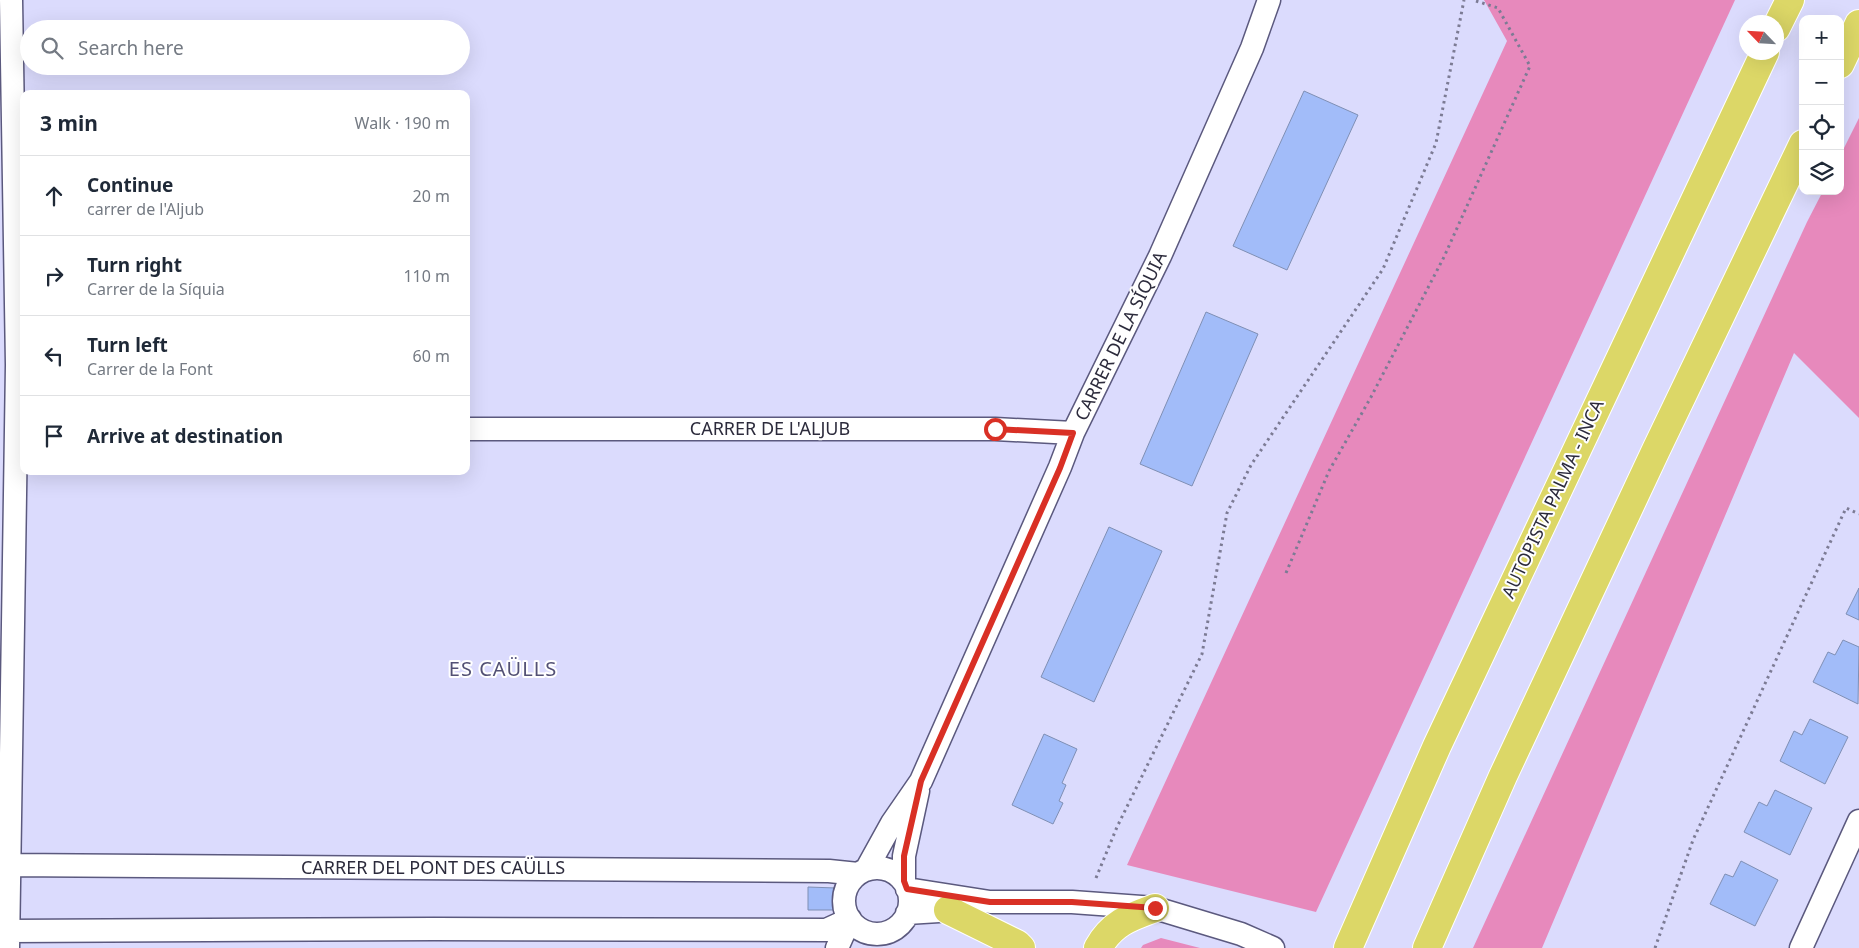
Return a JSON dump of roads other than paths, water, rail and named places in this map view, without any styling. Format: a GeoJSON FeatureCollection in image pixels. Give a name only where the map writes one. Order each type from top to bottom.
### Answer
{"type":"FeatureCollection","features":[{"type":"Feature","properties":{"kind":"highway"},"geometry":{"type":"LineString","coordinates":[[1782,15],[1790,0]]}},
{"type":"Feature","properties":{"kind":"highway"},"geometry":{"type":"LineString","coordinates":[[1842,60],[1859,24]]}},
{"type":"Feature","properties":{"kind":"highway","name":"AUTOPISTA PALMA - INCA"},"geometry":{"type":"LineString","coordinates":[[1348,948],[1470,676],[1761,60]]}},
{"type":"Feature","properties":{"kind":"highway"},"geometry":{"type":"LineString","coordinates":[[1426,948],[1507,768],[1800,150]]}},
{"type":"Feature","properties":{"kind":"highway"},"geometry":{"type":"LineString","coordinates":[[1098,948],[1112,930],[1125,919],[1155,908]]}},
{"type":"Feature","properties":{"kind":"highway"},"geometry":{"type":"LineString","coordinates":[[948,910],[1017,944],[1021,948]]}},
{"type":"Feature","properties":{"kind":"street"},"geometry":{"type":"LineString","coordinates":[[11,0],[17,365],[20,427],[8,865],[9,939],[424,929],[826,930],[850,920]]}},
{"type":"Feature","properties":{"kind":"street","name":"CARRER DE LA SÍQUIA"},"geometry":{"type":"LineString","coordinates":[[862,872],[921,781],[1060,468],[1073,433],[1160,256],[1252,48],[1268,0]]}},
{"type":"Feature","properties":{"kind":"street","name":"CARRER DE L'ALJUB"},"geometry":{"type":"LineString","coordinates":[[470,428],[995,429],[1073,433]]}},
{"type":"Feature","properties":{"kind":"street","name":"CARRER DE LA SÍQUIA"},"geometry":{"type":"LineString","coordinates":[[906,885],[904,856],[921,781]]}},
{"type":"Feature","properties":{"kind":"street"},"geometry":{"type":"LineString","coordinates":[[1801,948],[1859,821]]}},
{"type":"Feature","properties":{"kind":"street","name":"CARRER DEL PONT DES CAÜLLS"},"geometry":{"type":"LineString","coordinates":[[8,865],[862,872]]}},
{"type":"Feature","properties":{"kind":"street"},"geometry":{"type":"LineString","coordinates":[[882,868],[898,875],[906,885],[910,905],[898,926],[871,941],[850,920],[845,903],[845,895],[852,880],[862,872],[882,868]]}},
{"type":"Feature","properties":{"kind":"street"},"geometry":{"type":"LineString","coordinates":[[906,885],[990,902]]}},
{"type":"Feature","properties":{"kind":"street"},"geometry":{"type":"LineString","coordinates":[[907,913],[948,910],[990,902],[1072,902],[1155,908],[1241,934],[1273,948]]}},
{"type":"Feature","properties":{"kind":"street"},"geometry":{"type":"LineString","coordinates":[[837,948],[850,920]]}},
{"type":"Feature","properties":{"kind":"district","name":"ES CAÜLLS"},"geometry":{"type":"Point","coordinates":[503,669]}}]}
